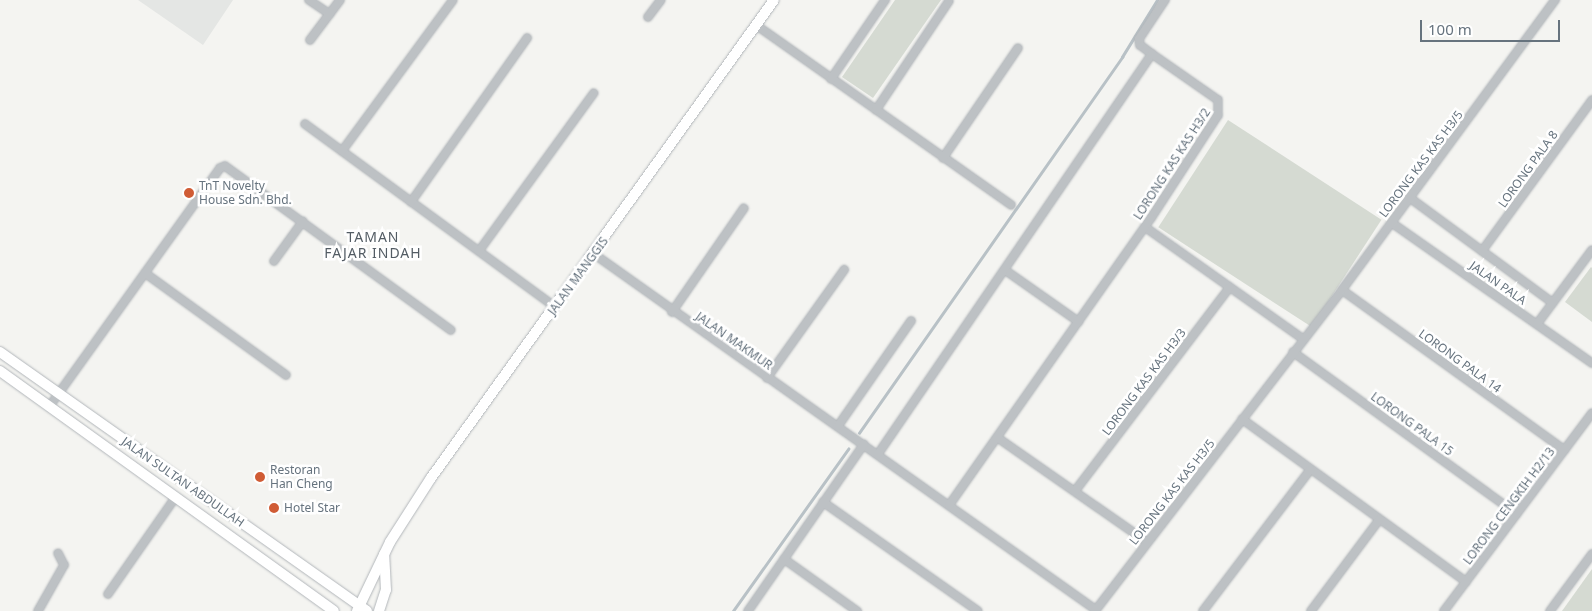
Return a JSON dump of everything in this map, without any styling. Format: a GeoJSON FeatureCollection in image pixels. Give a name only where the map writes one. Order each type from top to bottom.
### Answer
{"type":"FeatureCollection","features":[{"type":"Feature","properties":{"kind":"main road","name":"JALAN MANGGIS"},"geometry":{"type":"LineString","coordinates":[[361,609],[384,553],[431,478],[594,254],[774,0]]}},
{"type":"Feature","properties":{"kind":"main road","name":"JALAN SULTAN ABDULLAH"},"geometry":{"type":"LineString","coordinates":[[0,352],[361,609]]}},
{"type":"Feature","properties":{"kind":"main road","name":"JALAN SULTAN ABDULLAH"},"geometry":{"type":"LineString","coordinates":[[0,371],[334,611]]}},
{"type":"Feature","properties":{"kind":"main road"},"geometry":{"type":"LineString","coordinates":[[379,611],[386,590],[384,553]]}},
{"type":"Feature","properties":{"kind":"street"},"geometry":{"type":"LineString","coordinates":[[310,0],[330,14]]}},
{"type":"Feature","properties":{"kind":"street"},"geometry":{"type":"LineString","coordinates":[[310,40],[340,0]]}},
{"type":"Feature","properties":{"kind":"street"},"geometry":{"type":"LineString","coordinates":[[342,151],[453,0]]}},
{"type":"Feature","properties":{"kind":"street"},"geometry":{"type":"LineString","coordinates":[[648,17],[661,0]]}},
{"type":"Feature","properties":{"kind":"street"},"geometry":{"type":"LineString","coordinates":[[831,79],[885,0]]}},
{"type":"Feature","properties":{"kind":"street"},"geometry":{"type":"LineString","coordinates":[[876,110],[949,0]]}},
{"type":"Feature","properties":{"kind":"street"},"geometry":{"type":"LineString","coordinates":[[878,454],[1152,54],[1140,45],[1138,39],[1165,0]]}},
{"type":"Feature","properties":{"kind":"street"},"geometry":{"type":"LineString","coordinates":[[1543,0],[1553,3]]}},
{"type":"Feature","properties":{"kind":"street","name":"LORONG KAS KAS H3/5"},"geometry":{"type":"LineString","coordinates":[[1096,610],[1342,290],[1553,3]]}},
{"type":"Feature","properties":{"kind":"street"},"geometry":{"type":"LineString","coordinates":[[756,25],[1011,205]]}},
{"type":"Feature","properties":{"kind":"street"},"geometry":{"type":"LineString","coordinates":[[411,202],[527,38]]}},
{"type":"Feature","properties":{"kind":"street"},"geometry":{"type":"LineString","coordinates":[[943,158],[1018,48]]}},
{"type":"Feature","properties":{"kind":"street","name":"LORONG KAS KAS H3/2"},"geometry":{"type":"LineString","coordinates":[[949,506],[1145,227],[1220,107],[1218,100],[1152,54]]}},
{"type":"Feature","properties":{"kind":"street"},"geometry":{"type":"LineString","coordinates":[[479,251],[594,93]]}},
{"type":"Feature","properties":{"kind":"street","name":"LORONG PALA 8"},"geometry":{"type":"LineString","coordinates":[[1482,251],[1592,100]]}},
{"type":"Feature","properties":{"kind":"street"},"geometry":{"type":"LineString","coordinates":[[305,124],[556,306]]}},
{"type":"Feature","properties":{"kind":"street"},"geometry":{"type":"LineString","coordinates":[[49,407],[220,168],[225,166],[452,330]]}},
{"type":"Feature","properties":{"kind":"street"},"geometry":{"type":"LineString","coordinates":[[1410,198],[1553,302]]}},
{"type":"Feature","properties":{"kind":"street"},"geometry":{"type":"LineString","coordinates":[[672,312],[744,208]]}},
{"type":"Feature","properties":{"kind":"street"},"geometry":{"type":"LineString","coordinates":[[274,261],[303,221]]}},
{"type":"Feature","properties":{"kind":"street","name":"JALAN PALA"},"geometry":{"type":"LineString","coordinates":[[1392,223],[1592,363]]}},
{"type":"Feature","properties":{"kind":"street"},"geometry":{"type":"LineString","coordinates":[[1145,227],[1303,339]]}},
{"type":"Feature","properties":{"kind":"street"},"geometry":{"type":"LineString","coordinates":[[1537,324],[1591,252]]}},
{"type":"Feature","properties":{"kind":"street","name":"JALAN MAKMUR"},"geometry":{"type":"LineString","coordinates":[[594,254],[672,312],[864,444],[1096,610]]}},
{"type":"Feature","properties":{"kind":"street"},"geometry":{"type":"LineString","coordinates":[[767,378],[844,270]]}},
{"type":"Feature","properties":{"kind":"street"},"geometry":{"type":"LineString","coordinates":[[1005,270],[1079,322]]}},
{"type":"Feature","properties":{"kind":"street"},"geometry":{"type":"LineString","coordinates":[[145,272],[286,375]]}},
{"type":"Feature","properties":{"kind":"street","name":"LORONG KAS KAS H3/3"},"geometry":{"type":"LineString","coordinates":[[1075,491],[1230,287]]}},
{"type":"Feature","properties":{"kind":"street","name":"LORONG PALA 14"},"geometry":{"type":"LineString","coordinates":[[1342,290],[1565,450]]}},
{"type":"Feature","properties":{"kind":"street"},"geometry":{"type":"LineString","coordinates":[[838,426],[911,320]]}},
{"type":"Feature","properties":{"kind":"street","name":"LORONG PALA 15"},"geometry":{"type":"LineString","coordinates":[[1293,352],[1517,514]]}},
{"type":"Feature","properties":{"kind":"street","name":"LORONG CENGKIH H2/13"},"geometry":{"type":"LineString","coordinates":[[1444,611],[1592,413]]}},
{"type":"Feature","properties":{"kind":"street"},"geometry":{"type":"LineString","coordinates":[[1242,419],[1466,582]]}},
{"type":"Feature","properties":{"kind":"street"},"geometry":{"type":"LineString","coordinates":[[998,438],[1147,542]]}},
{"type":"Feature","properties":{"kind":"street"},"geometry":{"type":"LineString","coordinates":[[748,611],[864,444]]}},
{"type":"Feature","properties":{"kind":"street"},"geometry":{"type":"LineString","coordinates":[[1203,611],[1310,470]]}},
{"type":"Feature","properties":{"kind":"street"},"geometry":{"type":"LineString","coordinates":[[108,594],[175,498]]}},
{"type":"Feature","properties":{"kind":"street"},"geometry":{"type":"LineString","coordinates":[[823,502],[978,611]]}},
{"type":"Feature","properties":{"kind":"street"},"geometry":{"type":"LineString","coordinates":[[1311,611],[1379,520]]}},
{"type":"Feature","properties":{"kind":"street"},"geometry":{"type":"LineString","coordinates":[[38,611],[64,565],[58,553]]}},
{"type":"Feature","properties":{"kind":"street"},"geometry":{"type":"LineString","coordinates":[[1550,611],[1592,554]]}},
{"type":"Feature","properties":{"kind":"street"},"geometry":{"type":"LineString","coordinates":[[784,558],[857,611]]}},
{"type":"Feature","properties":{"kind":"shaded area"},"geometry":{"type":"Polygon","coordinates":[[[138,0],[233,0],[203,45],[138,0]]]}},
{"type":"Feature","properties":{"kind":"shaded area"},"geometry":{"type":"Polygon","coordinates":[[[895,0],[941,0],[873,98],[842,77],[895,0]]]}},
{"type":"Feature","properties":{"kind":"shaded area"},"geometry":{"type":"Polygon","coordinates":[[[1228,120],[1381,220],[1312,327],[1158,227],[1228,120]]]}},
{"type":"Feature","properties":{"kind":"shaded area"},"geometry":{"type":"Polygon","coordinates":[[[1592,268],[1592,322],[1565,302],[1592,268]]]}},
{"type":"Feature","properties":{"kind":"shaded area"},"geometry":{"type":"Polygon","coordinates":[[[1592,569],[1592,611],[1562,611],[1592,569]]]}},
{"type":"Feature","properties":{"kind":"waterway"},"geometry":{"type":"LineString","coordinates":[[859,433],[1122,57],[1157,0]]}},
{"type":"Feature","properties":{"kind":"waterway"},"geometry":{"type":"LineString","coordinates":[[733,611],[848,449]]}},
{"type":"Feature","properties":{"kind":"place","name":"TnT Novelty House Sdn. Bhd."},"geometry":{"type":"Point","coordinates":[189,193]}},
{"type":"Feature","properties":{"kind":"place","name":"Restoran Han Cheng"},"geometry":{"type":"Point","coordinates":[260,477]}},
{"type":"Feature","properties":{"kind":"place","name":"Hotel Star"},"geometry":{"type":"Point","coordinates":[274,508]}},
{"type":"Feature","properties":{"kind":"district","name":"TAMAN FAJAR INDAH"},"geometry":{"type":"Point","coordinates":[373,246]}}]}
